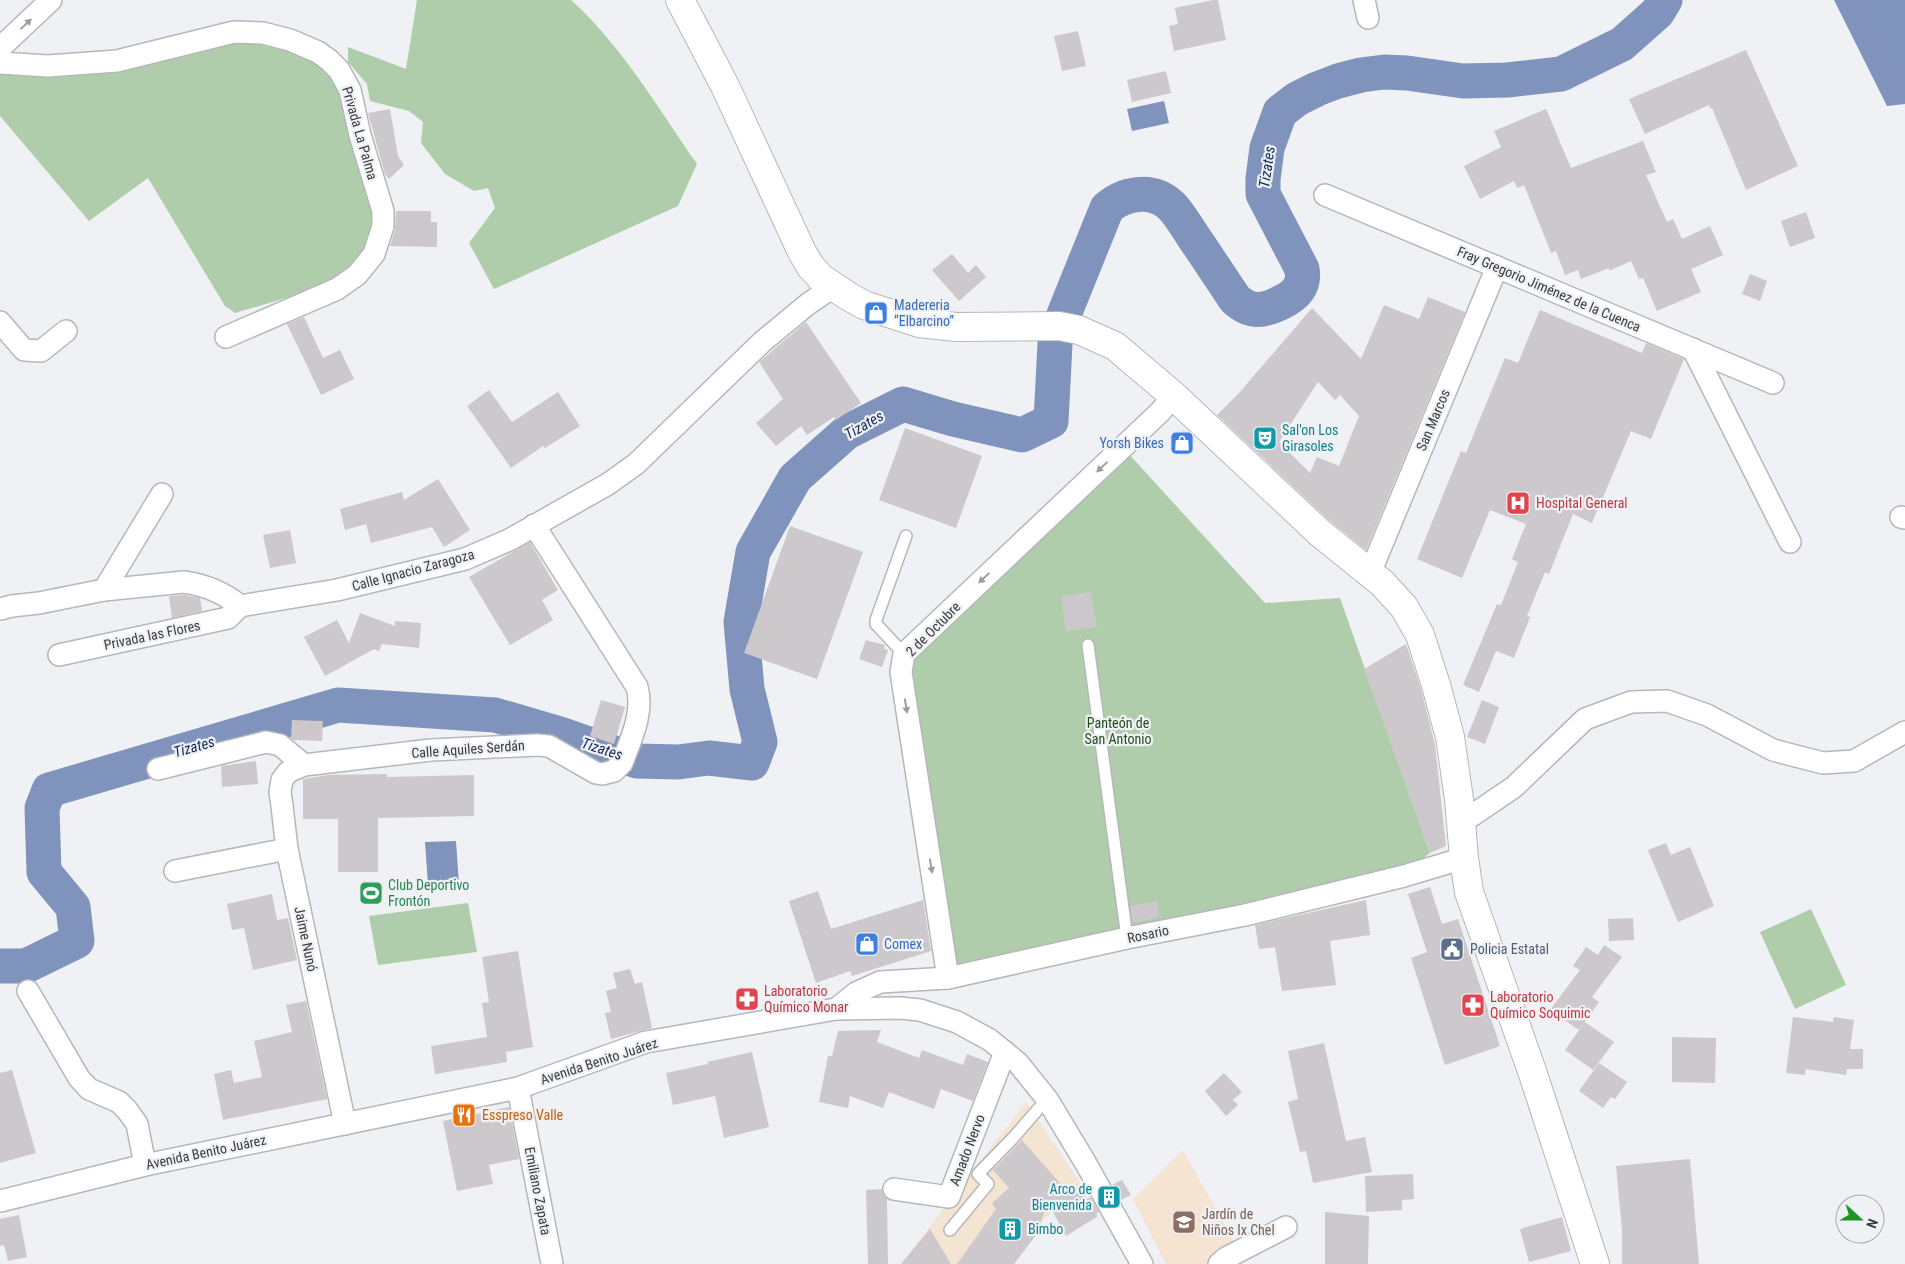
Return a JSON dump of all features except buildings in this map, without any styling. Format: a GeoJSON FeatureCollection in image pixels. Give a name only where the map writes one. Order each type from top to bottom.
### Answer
{"type":"FeatureCollection","features":[{"type":"Feature","properties":{"kind":"main road"},"geometry":{"type":"LineString","coordinates":[[680,0],[725,86],[802,252],[811,267],[821,278],[864,304],[919,322],[940,326],[1059,326],[1080,330],[1115,346],[1174,396],[1320,533],[1382,583],[1404,607],[1420,635],[1450,738],[1464,858],[1470,892],[1533,1074],[1595,1264]]}},
{"type":"Feature","properties":{"kind":"street"},"geometry":{"type":"LineString","coordinates":[[0,48],[51,0]]}},
{"type":"Feature","properties":{"kind":"street","name":"Privada La Palma"},"geometry":{"type":"LineString","coordinates":[[0,63],[48,66],[117,61],[234,32],[263,33],[290,40],[318,52],[339,70],[350,90],[360,135],[384,211],[381,233],[374,254],[357,276],[337,289],[226,337]]}},
{"type":"Feature","properties":{"kind":"street","name":"Fray Gregorio Jiménez de la Cuenca"},"geometry":{"type":"LineString","coordinates":[[1325,195],[1773,383]]}},
{"type":"Feature","properties":{"kind":"street","name":"San Marcos"},"geometry":{"type":"LineString","coordinates":[[1370,573],[1497,267]]}},
{"type":"Feature","properties":{"kind":"street","name":"Calle Ignacio Zaragoza"},"geometry":{"type":"LineString","coordinates":[[240,606],[337,590],[465,559],[509,540],[608,484],[636,464],[762,342],[808,304],[833,287]]}},
{"type":"Feature","properties":{"kind":"street"},"geometry":{"type":"LineString","coordinates":[[0,322],[24,350],[42,351],[66,331]]}},
{"type":"Feature","properties":{"kind":"street"},"geometry":{"type":"LineString","coordinates":[[1693,350],[1790,542]]}},
{"type":"Feature","properties":{"kind":"street","name":"2 de Octubre"},"geometry":{"type":"LineString","coordinates":[[948,978],[901,672],[904,654],[1160,412],[1174,396]]}},
{"type":"Feature","properties":{"kind":"street"},"geometry":{"type":"LineString","coordinates":[[104,590],[162,494]]}},
{"type":"Feature","properties":{"kind":"street","name":"Calle Aquiles Serdán"},"geometry":{"type":"LineString","coordinates":[[304,764],[431,750],[531,745],[549,746],[596,773],[608,774],[622,763],[640,705],[637,687],[534,525]]}},
{"type":"Feature","properties":{"kind":"street"},"geometry":{"type":"LineString","coordinates":[[0,609],[104,590],[184,582],[219,591],[240,606]]}},
{"type":"Feature","properties":{"kind":"street","name":"Privada las Flores"},"geometry":{"type":"LineString","coordinates":[[58,655],[228,618],[240,606]]}},
{"type":"Feature","properties":{"kind":"street"},"geometry":{"type":"LineString","coordinates":[[1461,823],[1514,787],[1585,719],[1632,702],[1667,701],[1708,715],[1774,750],[1823,763],[1854,760],[1905,732]]}},
{"type":"Feature","properties":{"kind":"street"},"geometry":{"type":"LineString","coordinates":[[158,770],[266,742],[280,744],[304,764]]}},
{"type":"Feature","properties":{"kind":"street","name":"Jaime Nunó"},"geometry":{"type":"LineString","coordinates":[[304,764],[288,772],[282,780],[280,792],[287,849],[345,1124]]}},
{"type":"Feature","properties":{"kind":"street"},"geometry":{"type":"LineString","coordinates":[[175,871],[287,849]]}},
{"type":"Feature","properties":{"kind":"street","name":"Rosario"},"geometry":{"type":"LineString","coordinates":[[836,1009],[856,993],[880,982],[948,978],[1127,938],[1245,915],[1404,876],[1464,858]]}},
{"type":"Feature","properties":{"kind":"street"},"geometry":{"type":"LineString","coordinates":[[28,991],[79,1078],[89,1089],[120,1102],[137,1124],[144,1165]]}},
{"type":"Feature","properties":{"kind":"street","name":"Avenida Benito Juárez"},"geometry":{"type":"LineString","coordinates":[[0,1200],[144,1165],[518,1088],[646,1042],[836,1009],[900,1008],[929,1013],[974,1030],[1005,1052],[1029,1075],[1047,1099],[1085,1162],[1142,1264]]}},
{"type":"Feature","properties":{"kind":"street","name":"Amado Nervo"},"geometry":{"type":"LineString","coordinates":[[894,1189],[949,1197],[1005,1052]]}},
{"type":"Feature","properties":{"kind":"street","name":"Emiliano Zapata"},"geometry":{"type":"LineString","coordinates":[[518,1088],[552,1264]]}},
{"type":"Feature","properties":{"kind":"street"},"geometry":{"type":"LineString","coordinates":[[1218,1264],[1286,1227]]}},
{"type":"Feature","properties":{"kind":"lane"},"geometry":{"type":"LineString","coordinates":[[904,654],[876,624],[876,620],[906,536]]}},
{"type":"Feature","properties":{"kind":"lane"},"geometry":{"type":"LineString","coordinates":[[1088,645],[1127,938]]}},
{"type":"Feature","properties":{"kind":"lane"},"geometry":{"type":"LineString","coordinates":[[950,1230],[988,1184],[978,1174],[1014,1138],[1047,1099]]}},
{"type":"Feature","properties":{"kind":"shaded area"},"geometry":{"type":"Polygon","coordinates":[[[1026,1102],[1083,1187],[1040,1223],[1036,1235],[1014,1264],[914,1264],[911,1251],[1026,1102]]]}},
{"type":"Feature","properties":{"kind":"shaded area","name":"Jardín de Niños Ix Chel"},"geometry":{"type":"Polygon","coordinates":[[[1183,1150],[1236,1245],[1221,1252],[1207,1264],[1166,1264],[1133,1199],[1183,1150]]]}},
{"type":"Feature","properties":{"kind":"green space"},"geometry":{"type":"Polygon","coordinates":[[[417,0],[571,0],[607,37],[623,57],[697,164],[678,206],[494,289],[469,243],[495,208],[488,188],[474,191],[445,174],[421,143],[423,122],[409,111],[370,101],[367,84],[348,62],[348,47],[406,69],[417,0]]]}},
{"type":"Feature","properties":{"kind":"green space"},"geometry":{"type":"Polygon","coordinates":[[[231,39],[288,50],[313,59],[342,86],[376,227],[358,263],[323,287],[235,313],[225,306],[148,178],[89,221],[0,116],[0,69],[231,39]]]}},
{"type":"Feature","properties":{"kind":"green space","name":"Panteón de San Antonio"},"geometry":{"type":"Polygon","coordinates":[[[1127,452],[1265,603],[1340,598],[1430,853],[1416,864],[952,970],[909,660],[1127,452]]]}},
{"type":"Feature","properties":{"kind":"green space"},"geometry":{"type":"Polygon","coordinates":[[[468,903],[477,952],[378,965],[369,916],[468,903]]]}},
{"type":"Feature","properties":{"kind":"green space"},"geometry":{"type":"Polygon","coordinates":[[[1811,909],[1846,985],[1795,1009],[1760,932],[1811,909]]]}},
{"type":"Feature","properties":{"kind":"water"},"geometry":{"type":"Polygon","coordinates":[[[1834,0],[1905,0],[1905,104],[1887,106],[1834,0]]]}},
{"type":"Feature","properties":{"kind":"water"},"geometry":{"type":"Polygon","coordinates":[[[1164,101],[1169,123],[1132,131],[1127,109],[1164,101]]]}},
{"type":"Feature","properties":{"kind":"water"},"geometry":{"type":"Polygon","coordinates":[[[456,841],[459,885],[428,885],[425,842],[456,841]]]}},
{"type":"Feature","properties":{"kind":"waterway","name":"Tizates"},"geometry":{"type":"LineString","coordinates":[[1063,317],[1107,208],[1124,198],[1142,194],[1160,198],[1175,210],[1235,299],[1241,304],[1258,310],[1282,302],[1295,293],[1301,285],[1303,275],[1302,269],[1263,194],[1267,148],[1280,112],[1297,99],[1317,89],[1361,75],[1384,72],[1407,73],[1463,81],[1507,80],[1561,74],[1622,44],[1657,13],[1665,0]]}},
{"type":"Feature","properties":{"kind":"waterway","name":"Tizates"},"geometry":{"type":"LineString","coordinates":[[0,966],[26,966],[77,941],[73,907],[44,872],[42,808],[49,790],[338,705],[495,715],[560,734],[637,761],[678,762],[709,758],[752,763],[760,742],[747,689],[741,622],[753,552],[795,478],[847,432],[903,404],[953,419],[1022,435],[1051,421],[1055,344]]}},
{"type":"Feature","properties":{"kind":"place","name":"Madereria “Elbarcino”"},"geometry":{"type":"Point","coordinates":[876,313]}},
{"type":"Feature","properties":{"kind":"place","name":"Sal'on Los Girasoles"},"geometry":{"type":"Point","coordinates":[1265,438]}},
{"type":"Feature","properties":{"kind":"place","name":"Yorsh Bikes"},"geometry":{"type":"Point","coordinates":[1182,443]}},
{"type":"Feature","properties":{"kind":"place","name":"Hospital General"},"geometry":{"type":"Point","coordinates":[1518,503]}},
{"type":"Feature","properties":{"kind":"place","name":"Club Deportivo Frontón"},"geometry":{"type":"Point","coordinates":[371,893]}},
{"type":"Feature","properties":{"kind":"place","name":"Comex"},"geometry":{"type":"Point","coordinates":[867,944]}},
{"type":"Feature","properties":{"kind":"place","name":"Policia Estatal"},"geometry":{"type":"Point","coordinates":[1452,949]}},
{"type":"Feature","properties":{"kind":"place","name":"Laboratorio Químico Monar"},"geometry":{"type":"Point","coordinates":[747,999]}},
{"type":"Feature","properties":{"kind":"place","name":"Laboratorio Químico Soquimic"},"geometry":{"type":"Point","coordinates":[1473,1005]}},
{"type":"Feature","properties":{"kind":"place","name":"Esspreso Valle"},"geometry":{"type":"Point","coordinates":[464,1115]}},
{"type":"Feature","properties":{"kind":"place","name":"Arco de Bienvenida"},"geometry":{"type":"Point","coordinates":[1109,1197]}},
{"type":"Feature","properties":{"kind":"place","name":"Jardín de Niños Ix Chel"},"geometry":{"type":"Point","coordinates":[1184,1222]}},
{"type":"Feature","properties":{"kind":"place","name":"Bimbo"},"geometry":{"type":"Point","coordinates":[1010,1229]}}]}
